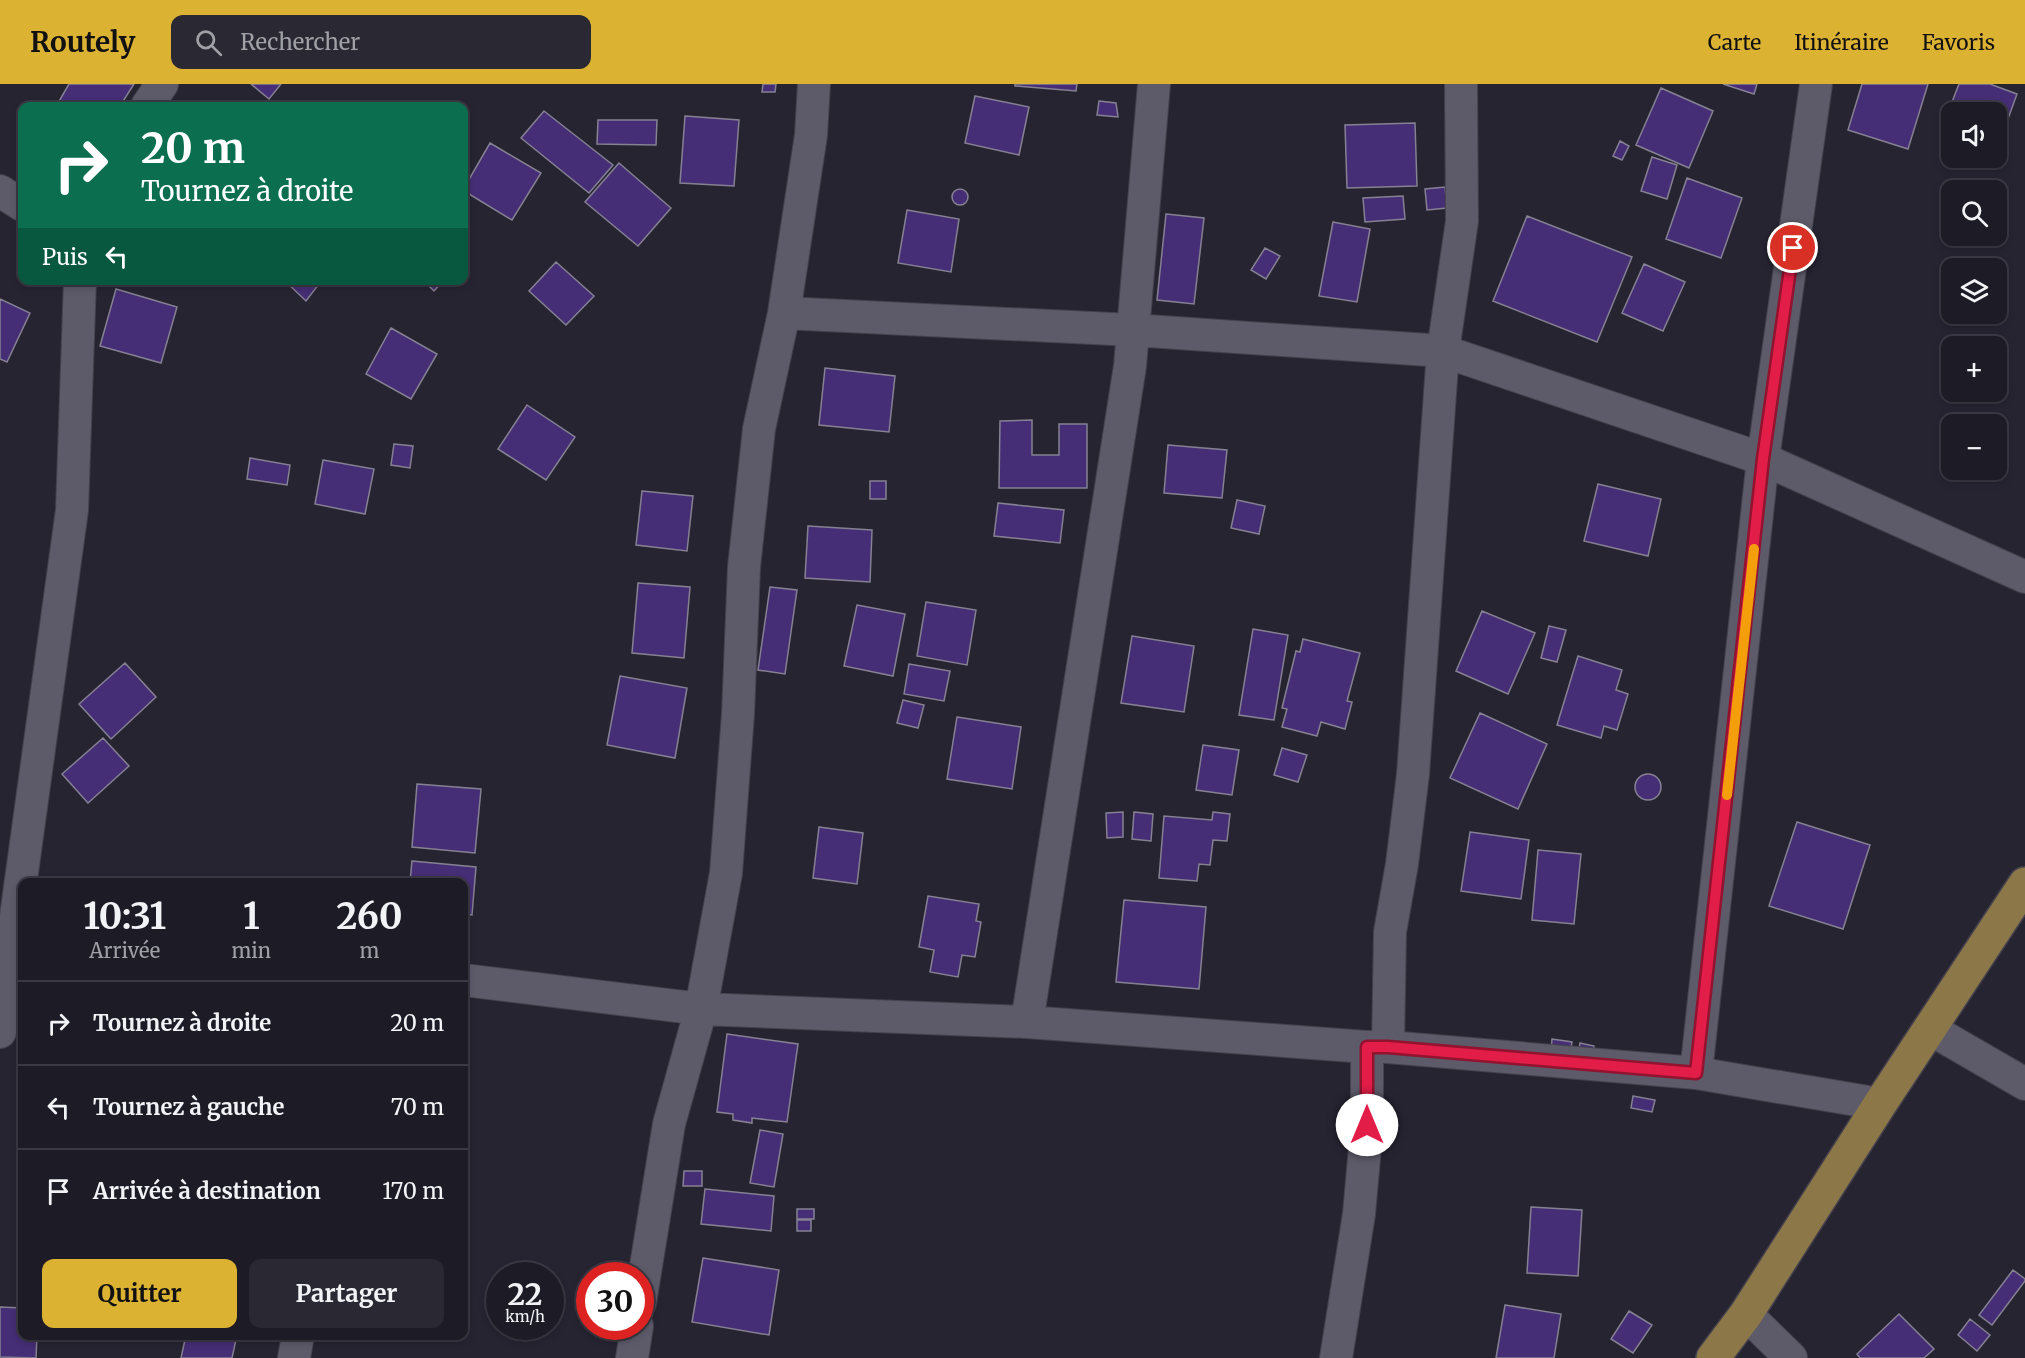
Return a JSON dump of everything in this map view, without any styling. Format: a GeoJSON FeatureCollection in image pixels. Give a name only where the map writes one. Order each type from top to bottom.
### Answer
{"type":"FeatureCollection","features":[{"type":"Feature","properties":{"kind":"main road"},"geometry":{"type":"LineString","coordinates":[[1713,1358],[1746,1314],[1880,1104],[2025,884]]}},
{"type":"Feature","properties":{"kind":"street"},"geometry":{"type":"LineString","coordinates":[[150,102],[162,84]]}},
{"type":"Feature","properties":{"kind":"street"},"geometry":{"type":"LineString","coordinates":[[647,1262],[669,1124],[701,1009],[726,873],[738,714],[744,567],[759,429],[784,313],[811,135],[814,84]]}},
{"type":"Feature","properties":{"kind":"street"},"geometry":{"type":"LineString","coordinates":[[1027,1022],[1127,389],[1154,84]]}},
{"type":"Feature","properties":{"kind":"street"},"geometry":{"type":"LineString","coordinates":[[1336,1358],[1359,1214],[1390,932],[1402,864],[1413,774],[1443,351],[1462,221],[1461,84]]}},
{"type":"Feature","properties":{"kind":"street"},"geometry":{"type":"LineString","coordinates":[[1696,1073],[1763,459],[1816,84]]}},
{"type":"Feature","properties":{"kind":"street"},"geometry":{"type":"LineString","coordinates":[[0,191],[18,202]]}},
{"type":"Feature","properties":{"kind":"street"},"geometry":{"type":"LineString","coordinates":[[25,878],[72,510],[80,285]]}},
{"type":"Feature","properties":{"kind":"street"},"geometry":{"type":"LineString","coordinates":[[784,313],[1133,330],[1443,351],[1763,459],[2025,578]]}},
{"type":"Feature","properties":{"kind":"street"},"geometry":{"type":"LineString","coordinates":[[0,1032],[18,933]]}},
{"type":"Feature","properties":{"kind":"street"},"geometry":{"type":"LineString","coordinates":[[468,980],[701,1009],[1027,1022],[1696,1073],[1880,1104]]}},
{"type":"Feature","properties":{"kind":"street"},"geometry":{"type":"LineString","coordinates":[[1930,1029],[2025,1084]]}},
{"type":"Feature","properties":{"kind":"street"},"geometry":{"type":"LineString","coordinates":[[1746,1314],[1791,1358]]}},
{"type":"Feature","properties":{"kind":"street"},"geometry":{"type":"LineString","coordinates":[[294,1358],[297,1340]]}},
{"type":"Feature","properties":{"kind":"street"},"geometry":{"type":"LineString","coordinates":[[632,1358],[635,1340]]}},
{"type":"Feature","properties":{"kind":"building"},"geometry":{"type":"Polygon","coordinates":[[[69,84],[134,84],[123,102],[59,102],[69,84]]]}},
{"type":"Feature","properties":{"kind":"building"},"geometry":{"type":"Polygon","coordinates":[[[251,84],[281,84],[269,99],[251,84]]]}},
{"type":"Feature","properties":{"kind":"building"},"geometry":{"type":"Polygon","coordinates":[[[763,84],[776,84],[775,92],[762,92],[763,84]]]}},
{"type":"Feature","properties":{"kind":"building"},"geometry":{"type":"Polygon","coordinates":[[[1015,84],[1077,84],[1076,91],[1015,86],[1015,84]]]}},
{"type":"Feature","properties":{"kind":"building"},"geometry":{"type":"Polygon","coordinates":[[[1723,84],[1757,84],[1754,94],[1723,84]]]}},
{"type":"Feature","properties":{"kind":"building"},"geometry":{"type":"Polygon","coordinates":[[[1862,84],[1928,84],[1908,149],[1848,130],[1862,84]]]}},
{"type":"Feature","properties":{"kind":"building"},"geometry":{"type":"Polygon","coordinates":[[[1959,84],[1990,84],[2017,94],[2007,122],[2007,102],[1952,102],[1959,84]]]}},
{"type":"Feature","properties":{"kind":"building"},"geometry":{"type":"Polygon","coordinates":[[[1661,88],[1713,111],[1689,168],[1636,145],[1661,88]]]}},
{"type":"Feature","properties":{"kind":"building"},"geometry":{"type":"Polygon","coordinates":[[[975,96],[1029,107],[1019,155],[965,143],[975,96]]]}},
{"type":"Feature","properties":{"kind":"building"},"geometry":{"type":"Polygon","coordinates":[[[1099,101],[1116,103],[1118,117],[1097,115],[1099,101]]]}},
{"type":"Feature","properties":{"kind":"building"},"geometry":{"type":"Polygon","coordinates":[[[544,111],[613,165],[589,193],[521,138],[544,111]]]}},
{"type":"Feature","properties":{"kind":"building"},"geometry":{"type":"Polygon","coordinates":[[[685,116],[739,120],[734,186],[680,183],[685,116]]]}},
{"type":"Feature","properties":{"kind":"building"},"geometry":{"type":"Polygon","coordinates":[[[598,120],[657,120],[656,145],[597,144],[598,120]]]}},
{"type":"Feature","properties":{"kind":"building"},"geometry":{"type":"Polygon","coordinates":[[[1415,123],[1417,186],[1347,188],[1345,125],[1415,123]]]}},
{"type":"Feature","properties":{"kind":"building"},"geometry":{"type":"Polygon","coordinates":[[[1620,141],[1629,146],[1622,160],[1613,156],[1620,141]]]}},
{"type":"Feature","properties":{"kind":"building"},"geometry":{"type":"Polygon","coordinates":[[[490,143],[541,173],[512,220],[468,193],[468,181],[490,143]]]}},
{"type":"Feature","properties":{"kind":"building"},"geometry":{"type":"Polygon","coordinates":[[[1652,157],[1677,165],[1667,199],[1641,191],[1652,157]]]}},
{"type":"Feature","properties":{"kind":"building"},"geometry":{"type":"Polygon","coordinates":[[[619,163],[671,208],[638,246],[585,202],[619,163]]]}},
{"type":"Feature","properties":{"kind":"building"},"geometry":{"type":"Polygon","coordinates":[[[1687,178],[1742,198],[1721,258],[1666,239],[1687,178]]]}},
{"type":"Feature","properties":{"kind":"building"},"geometry":{"type":"Polygon","coordinates":[[[1445,187],[1447,208],[1427,210],[1425,189],[1445,187]]]}},
{"type":"Feature","properties":{"kind":"building"},"geometry":{"type":"Polygon","coordinates":[[[960,189],[968,197],[960,205],[952,197],[960,189]]]}},
{"type":"Feature","properties":{"kind":"building"},"geometry":{"type":"Polygon","coordinates":[[[1403,196],[1405,219],[1365,222],[1363,198],[1403,196]]]}},
{"type":"Feature","properties":{"kind":"building"},"geometry":{"type":"Polygon","coordinates":[[[907,210],[959,219],[951,272],[898,263],[907,210]]]}},
{"type":"Feature","properties":{"kind":"building"},"geometry":{"type":"Polygon","coordinates":[[[1166,214],[1204,218],[1194,304],[1157,300],[1166,214]]]}},
{"type":"Feature","properties":{"kind":"building"},"geometry":{"type":"Polygon","coordinates":[[[1527,216],[1632,257],[1597,342],[1493,301],[1527,216]]]}},
{"type":"Feature","properties":{"kind":"building"},"geometry":{"type":"Polygon","coordinates":[[[1333,222],[1370,229],[1357,302],[1319,296],[1333,222]]]}},
{"type":"Feature","properties":{"kind":"building"},"geometry":{"type":"Polygon","coordinates":[[[1265,248],[1280,256],[1266,279],[1251,270],[1265,248]]]}},
{"type":"Feature","properties":{"kind":"building"},"geometry":{"type":"Polygon","coordinates":[[[556,262],[594,296],[566,325],[529,291],[556,262]]]}},
{"type":"Feature","properties":{"kind":"building"},"geometry":{"type":"Polygon","coordinates":[[[1644,264],[1685,282],[1663,331],[1622,313],[1644,264]]]}},
{"type":"Feature","properties":{"kind":"building"},"geometry":{"type":"Polygon","coordinates":[[[289,285],[318,285],[306,301],[289,285]]]}},
{"type":"Feature","properties":{"kind":"building"},"geometry":{"type":"Polygon","coordinates":[[[428,285],[439,285],[434,291],[428,285]]]}},
{"type":"Feature","properties":{"kind":"building"},"geometry":{"type":"Polygon","coordinates":[[[116,289],[177,307],[161,363],[100,346],[116,289]]]}},
{"type":"Feature","properties":{"kind":"building"},"geometry":{"type":"Polygon","coordinates":[[[0,299],[30,313],[7,362],[0,359],[0,299]]]}},
{"type":"Feature","properties":{"kind":"building"},"geometry":{"type":"Polygon","coordinates":[[[391,328],[437,354],[411,399],[366,374],[391,328]]]}},
{"type":"Feature","properties":{"kind":"building"},"geometry":{"type":"Polygon","coordinates":[[[825,368],[895,376],[889,432],[819,425],[825,368]]]}},
{"type":"Feature","properties":{"kind":"building"},"geometry":{"type":"Polygon","coordinates":[[[527,405],[575,437],[546,480],[498,449],[527,405]]]}},
{"type":"Feature","properties":{"kind":"building"},"geometry":{"type":"Polygon","coordinates":[[[1032,420],[1032,455],[1059,455],[1059,424],[1087,424],[1087,488],[999,488],[1000,421],[1032,420]]]}},
{"type":"Feature","properties":{"kind":"building"},"geometry":{"type":"Polygon","coordinates":[[[394,444],[413,446],[410,468],[391,465],[394,444]]]}},
{"type":"Feature","properties":{"kind":"building"},"geometry":{"type":"Polygon","coordinates":[[[1168,445],[1227,450],[1222,498],[1164,493],[1168,445]]]}},
{"type":"Feature","properties":{"kind":"building"},"geometry":{"type":"Polygon","coordinates":[[[250,458],[290,465],[287,485],[247,479],[250,458]]]}},
{"type":"Feature","properties":{"kind":"building"},"geometry":{"type":"Polygon","coordinates":[[[323,460],[374,469],[365,514],[315,504],[323,460]]]}},
{"type":"Feature","properties":{"kind":"building"},"geometry":{"type":"Polygon","coordinates":[[[870,481],[886,481],[886,499],[870,499],[870,481]]]}},
{"type":"Feature","properties":{"kind":"building"},"geometry":{"type":"Polygon","coordinates":[[[1598,484],[1661,499],[1648,556],[1584,541],[1598,484]]]}},
{"type":"Feature","properties":{"kind":"building"},"geometry":{"type":"Polygon","coordinates":[[[642,491],[693,496],[687,551],[636,545],[642,491]]]}},
{"type":"Feature","properties":{"kind":"building"},"geometry":{"type":"Polygon","coordinates":[[[1237,500],[1265,506],[1259,534],[1231,528],[1237,500]]]}},
{"type":"Feature","properties":{"kind":"building"},"geometry":{"type":"Polygon","coordinates":[[[998,503],[1064,510],[1060,543],[994,536],[998,503]]]}},
{"type":"Feature","properties":{"kind":"building"},"geometry":{"type":"Polygon","coordinates":[[[808,526],[872,530],[870,582],[805,578],[808,526]]]}},
{"type":"Feature","properties":{"kind":"building"},"geometry":{"type":"Polygon","coordinates":[[[638,583],[690,587],[684,658],[632,653],[638,583]]]}},
{"type":"Feature","properties":{"kind":"building"},"geometry":{"type":"Polygon","coordinates":[[[770,587],[797,590],[785,674],[758,670],[770,587]]]}},
{"type":"Feature","properties":{"kind":"building"},"geometry":{"type":"Polygon","coordinates":[[[926,602],[976,610],[967,665],[917,656],[926,602]]]}},
{"type":"Feature","properties":{"kind":"building"},"geometry":{"type":"Polygon","coordinates":[[[857,605],[905,614],[893,676],[844,666],[857,605]]]}},
{"type":"Feature","properties":{"kind":"building"},"geometry":{"type":"Polygon","coordinates":[[[1482,611],[1535,633],[1508,694],[1456,671],[1482,611]]]}},
{"type":"Feature","properties":{"kind":"building"},"geometry":{"type":"Polygon","coordinates":[[[1549,626],[1566,630],[1557,662],[1541,658],[1549,626]]]}},
{"type":"Feature","properties":{"kind":"building"},"geometry":{"type":"Polygon","coordinates":[[[1253,629],[1288,635],[1274,720],[1239,715],[1253,629]]]}},
{"type":"Feature","properties":{"kind":"building"},"geometry":{"type":"Polygon","coordinates":[[[1132,636],[1194,646],[1184,712],[1121,703],[1132,636]]]}},
{"type":"Feature","properties":{"kind":"building"},"geometry":{"type":"Polygon","coordinates":[[[1303,639],[1360,653],[1347,701],[1352,702],[1345,729],[1321,722],[1317,736],[1282,727],[1287,709],[1282,708],[1296,651],[1300,652],[1303,639]]]}},
{"type":"Feature","properties":{"kind":"building"},"geometry":{"type":"Polygon","coordinates":[[[1578,656],[1622,670],[1616,690],[1628,694],[1617,730],[1604,726],[1601,738],[1557,725],[1578,656]]]}},
{"type":"Feature","properties":{"kind":"building"},"geometry":{"type":"Polygon","coordinates":[[[125,663],[156,697],[111,739],[79,704],[125,663]]]}},
{"type":"Feature","properties":{"kind":"building"},"geometry":{"type":"Polygon","coordinates":[[[909,664],[950,671],[944,701],[904,694],[909,664]]]}},
{"type":"Feature","properties":{"kind":"building"},"geometry":{"type":"Polygon","coordinates":[[[620,676],[687,688],[675,758],[607,745],[620,676]]]}},
{"type":"Feature","properties":{"kind":"building"},"geometry":{"type":"Polygon","coordinates":[[[903,700],[924,705],[918,728],[897,723],[903,700]]]}},
{"type":"Feature","properties":{"kind":"building"},"geometry":{"type":"Polygon","coordinates":[[[1480,713],[1547,744],[1518,809],[1450,778],[1480,713]]]}},
{"type":"Feature","properties":{"kind":"building"},"geometry":{"type":"Polygon","coordinates":[[[957,717],[1021,727],[1012,789],[947,779],[957,717]]]}},
{"type":"Feature","properties":{"kind":"building"},"geometry":{"type":"Polygon","coordinates":[[[103,738],[129,766],[88,803],[62,774],[103,738]]]}},
{"type":"Feature","properties":{"kind":"building"},"geometry":{"type":"Polygon","coordinates":[[[1203,745],[1239,750],[1232,795],[1196,790],[1203,745]]]}},
{"type":"Feature","properties":{"kind":"building"},"geometry":{"type":"Polygon","coordinates":[[[1282,748],[1307,755],[1298,782],[1274,775],[1282,748]]]}},
{"type":"Feature","properties":{"kind":"building"},"geometry":{"type":"Polygon","coordinates":[[[1648,774],[1657,778],[1661,787],[1657,796],[1648,800],[1639,796],[1635,787],[1639,778],[1648,774]]]}},
{"type":"Feature","properties":{"kind":"building"},"geometry":{"type":"Polygon","coordinates":[[[417,784],[481,789],[475,853],[412,847],[417,784]]]}},
{"type":"Feature","properties":{"kind":"building"},"geometry":{"type":"Polygon","coordinates":[[[1123,812],[1123,837],[1107,838],[1106,813],[1123,812]]]}},
{"type":"Feature","properties":{"kind":"building"},"geometry":{"type":"Polygon","coordinates":[[[1134,812],[1153,814],[1151,841],[1132,839],[1134,812]]]}},
{"type":"Feature","properties":{"kind":"building"},"geometry":{"type":"Polygon","coordinates":[[[1213,812],[1230,814],[1227,841],[1213,840],[1210,865],[1199,864],[1197,881],[1159,878],[1164,816],[1212,820],[1213,812]]]}},
{"type":"Feature","properties":{"kind":"building"},"geometry":{"type":"Polygon","coordinates":[[[1797,822],[1870,845],[1843,929],[1769,906],[1797,822]]]}},
{"type":"Feature","properties":{"kind":"building"},"geometry":{"type":"Polygon","coordinates":[[[819,827],[863,833],[857,884],[813,878],[819,827]]]}},
{"type":"Feature","properties":{"kind":"building"},"geometry":{"type":"Polygon","coordinates":[[[1470,832],[1529,840],[1521,899],[1461,891],[1470,832]]]}},
{"type":"Feature","properties":{"kind":"building"},"geometry":{"type":"Polygon","coordinates":[[[1538,850],[1581,854],[1574,924],[1532,920],[1538,850]]]}},
{"type":"Feature","properties":{"kind":"building"},"geometry":{"type":"Polygon","coordinates":[[[412,861],[476,867],[472,915],[468,914],[468,878],[410,878],[412,861]]]}},
{"type":"Feature","properties":{"kind":"building"},"geometry":{"type":"Polygon","coordinates":[[[928,896],[979,904],[976,921],[981,922],[975,957],[962,955],[958,977],[930,972],[934,950],[919,947],[928,896]]]}},
{"type":"Feature","properties":{"kind":"building"},"geometry":{"type":"Polygon","coordinates":[[[1124,900],[1206,907],[1199,989],[1116,982],[1124,900]]]}},
{"type":"Feature","properties":{"kind":"building"},"geometry":{"type":"Polygon","coordinates":[[[727,1034],[798,1044],[787,1122],[752,1118],[752,1123],[733,1120],[733,1114],[717,1112],[727,1034]]]}},
{"type":"Feature","properties":{"kind":"building"},"geometry":{"type":"Polygon","coordinates":[[[1552,1039],[1572,1042],[1570,1054],[1551,1052],[1552,1039]]]}},
{"type":"Feature","properties":{"kind":"building"},"geometry":{"type":"Polygon","coordinates":[[[1580,1043],[1594,1046],[1592,1058],[1578,1055],[1580,1043]]]}},
{"type":"Feature","properties":{"kind":"building"},"geometry":{"type":"Polygon","coordinates":[[[1633,1096],[1655,1100],[1652,1112],[1631,1108],[1633,1096]]]}},
{"type":"Feature","properties":{"kind":"building"},"geometry":{"type":"Polygon","coordinates":[[[760,1130],[783,1134],[774,1187],[750,1183],[760,1130]]]}},
{"type":"Feature","properties":{"kind":"building"},"geometry":{"type":"Polygon","coordinates":[[[684,1171],[702,1171],[702,1186],[683,1186],[684,1171]]]}},
{"type":"Feature","properties":{"kind":"building"},"geometry":{"type":"Polygon","coordinates":[[[705,1189],[774,1196],[771,1231],[701,1224],[705,1189]]]}},
{"type":"Feature","properties":{"kind":"building"},"geometry":{"type":"Polygon","coordinates":[[[1531,1207],[1582,1210],[1578,1276],[1527,1273],[1531,1207]]]}},
{"type":"Feature","properties":{"kind":"building"},"geometry":{"type":"Polygon","coordinates":[[[797,1209],[814,1209],[814,1219],[797,1219],[797,1209]]]}},
{"type":"Feature","properties":{"kind":"building"},"geometry":{"type":"Polygon","coordinates":[[[797,1220],[811,1220],[811,1231],[797,1231],[797,1220]]]}},
{"type":"Feature","properties":{"kind":"building"},"geometry":{"type":"Polygon","coordinates":[[[703,1258],[779,1270],[769,1335],[692,1322],[703,1258]]]}},
{"type":"Feature","properties":{"kind":"building"},"geometry":{"type":"Polygon","coordinates":[[[2013,1270],[2025,1281],[1992,1325],[1979,1315],[2013,1270]]]}},
{"type":"Feature","properties":{"kind":"building"},"geometry":{"type":"Polygon","coordinates":[[[1505,1305],[1561,1314],[1554,1358],[1496,1358],[1505,1305]]]}},
{"type":"Feature","properties":{"kind":"building"},"geometry":{"type":"Polygon","coordinates":[[[0,1307],[18,1308],[18,1340],[37,1340],[36,1358],[0,1357],[0,1307]]]}},
{"type":"Feature","properties":{"kind":"building"},"geometry":{"type":"Polygon","coordinates":[[[1629,1311],[1652,1325],[1633,1353],[1611,1339],[1629,1311]]]}},
{"type":"Feature","properties":{"kind":"building"},"geometry":{"type":"Polygon","coordinates":[[[1899,1314],[1934,1349],[1924,1358],[1860,1358],[1857,1354],[1899,1314]]]}},
{"type":"Feature","properties":{"kind":"building"},"geometry":{"type":"Polygon","coordinates":[[[1970,1319],[1990,1335],[1977,1351],[1958,1335],[1970,1319]]]}},
{"type":"Feature","properties":{"kind":"building"},"geometry":{"type":"Polygon","coordinates":[[[185,1340],[236,1340],[232,1358],[181,1358],[185,1340]]]}},
{"type":"Feature","properties":{"kind":"slow traffic"},"geometry":{"type":"LineString","coordinates":[[1727,795],[1754,549]]}},
{"type":"Feature","properties":{"kind":"route"},"geometry":{"type":"LineString","coordinates":[[1367,1125],[1367,1047],[1696,1073],[1763,459],[1793,248]]}}]}
